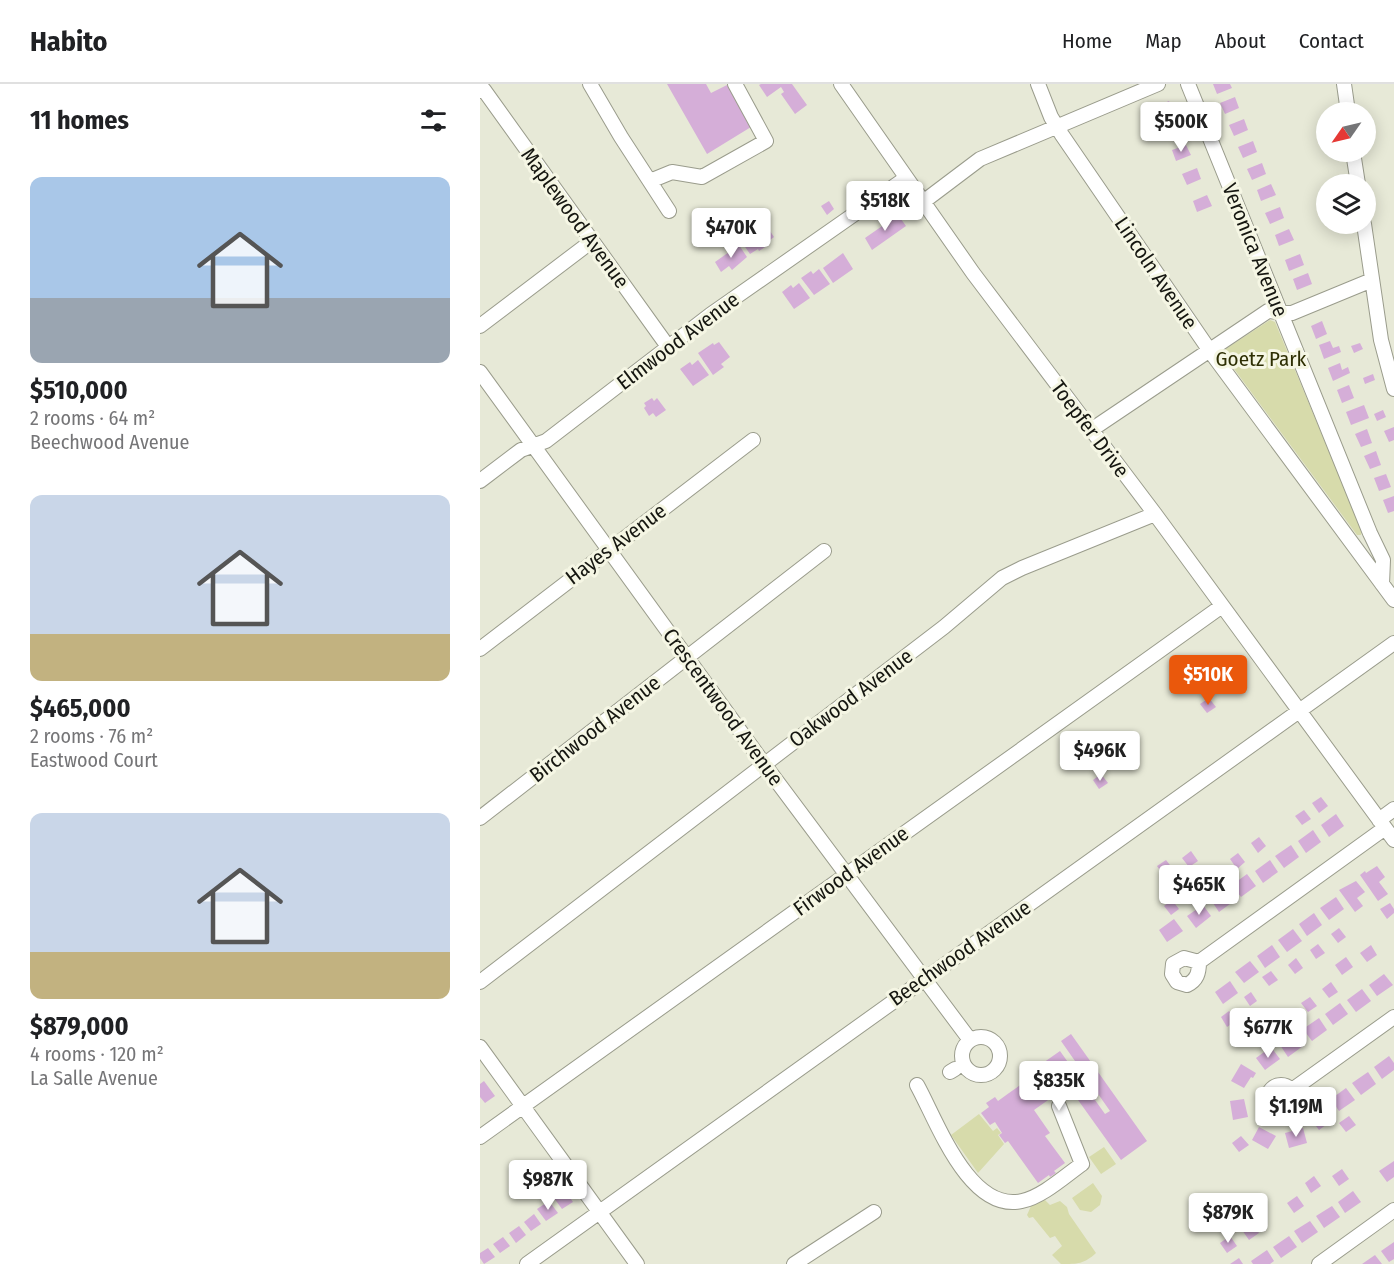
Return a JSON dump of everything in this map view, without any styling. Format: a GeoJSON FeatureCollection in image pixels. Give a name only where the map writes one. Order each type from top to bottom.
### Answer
{"type":"FeatureCollection","features":[{"type":"Feature","properties":{"kind":"street"},"geometry":{"type":"LineString","coordinates":[[590,84],[669,211]]}},
{"type":"Feature","properties":{"kind":"street"},"geometry":{"type":"LineString","coordinates":[[650,181],[672,172],[702,177],[766,141],[735,84]]}},
{"type":"Feature","properties":{"kind":"street","name":"Toepfer Drive"},"geometry":{"type":"LineString","coordinates":[[841,84],[973,273],[1155,514],[1386,829]]}},
{"type":"Feature","properties":{"kind":"street","name":"Lincoln Avenue"},"geometry":{"type":"LineString","coordinates":[[1038,84],[1056,126],[1210,351],[1394,600]]}},
{"type":"Feature","properties":{"kind":"street"},"geometry":{"type":"LineString","coordinates":[[923,202],[980,159],[1158,84]]}},
{"type":"Feature","properties":{"kind":"street","name":"Veronica Avenue"},"geometry":{"type":"LineString","coordinates":[[1188,84],[1383,560],[1382,584]]}},
{"type":"Feature","properties":{"kind":"street"},"geometry":{"type":"LineString","coordinates":[[1344,84],[1347,102]]}},
{"type":"Feature","properties":{"kind":"street","name":"Maplewood Avenue"},"geometry":{"type":"LineString","coordinates":[[480,91],[484,90],[669,348]]}},
{"type":"Feature","properties":{"kind":"street","name":"Elmwood Avenue"},"geometry":{"type":"LineString","coordinates":[[480,481],[521,450],[546,441],[772,270],[906,178]]}},
{"type":"Feature","properties":{"kind":"street"},"geometry":{"type":"LineString","coordinates":[[1365,234],[1381,340],[1394,389]]}},
{"type":"Feature","properties":{"kind":"street"},"geometry":{"type":"LineString","coordinates":[[480,326],[592,241]]}},
{"type":"Feature","properties":{"kind":"street"},"geometry":{"type":"LineString","coordinates":[[1091,430],[1268,311],[1292,313],[1372,280]]}},
{"type":"Feature","properties":{"kind":"street","name":"Crescentwood Avenue"},"geometry":{"type":"LineString","coordinates":[[480,372],[764,764],[970,1040]]}},
{"type":"Feature","properties":{"kind":"street","name":"Hayes Avenue"},"geometry":{"type":"LineString","coordinates":[[480,649],[753,440]]}},
{"type":"Feature","properties":{"kind":"street","name":"Oakwood Avenue"},"geometry":{"type":"LineString","coordinates":[[480,982],[944,627],[1002,578],[1155,514]]}},
{"type":"Feature","properties":{"kind":"street","name":"Birchwood Avenue"},"geometry":{"type":"LineString","coordinates":[[480,818],[824,551]]}},
{"type":"Feature","properties":{"kind":"street","name":"Firwood Avenue"},"geometry":{"type":"LineString","coordinates":[[480,1137],[1222,606]]}},
{"type":"Feature","properties":{"kind":"street","name":"Beechwood Avenue"},"geometry":{"type":"LineString","coordinates":[[527,1264],[1394,643]]}},
{"type":"Feature","properties":{"kind":"street"},"geometry":{"type":"LineString","coordinates":[[1199,962],[1386,829],[1394,809]]}},
{"type":"Feature","properties":{"kind":"street"},"geometry":{"type":"LineString","coordinates":[[1292,1090],[1394,1017]]}},
{"type":"Feature","properties":{"kind":"street"},"geometry":{"type":"LineString","coordinates":[[480,1047],[636,1263]]}},
{"type":"Feature","properties":{"kind":"street"},"geometry":{"type":"LineString","coordinates":[[917,1085],[941,1135],[975,1185],[989,1196],[1008,1202],[1023,1201],[1038,1195],[1082,1164],[1059,1106]]}},
{"type":"Feature","properties":{"kind":"street"},"geometry":{"type":"LineString","coordinates":[[1319,1264],[1394,1210]]}},
{"type":"Feature","properties":{"kind":"street"},"geometry":{"type":"LineString","coordinates":[[794,1264],[816,1258],[874,1212]]}},
{"type":"Feature","properties":{"kind":"green space","name":"Goetz Park"},"geometry":{"type":"Polygon","coordinates":[[[1270,320],[1275,322],[1362,531],[1361,535],[1357,535],[1223,354],[1224,350],[1270,320]]]}},
{"type":"Feature","properties":{"kind":"green space"},"geometry":{"type":"Polygon","coordinates":[[[979,1114],[993,1131],[997,1128],[1001,1133],[998,1135],[1004,1144],[978,1173],[951,1135],[979,1114]]]}},
{"type":"Feature","properties":{"kind":"green space"},"geometry":{"type":"Polygon","coordinates":[[[1104,1147],[1116,1164],[1101,1174],[1089,1157],[1104,1147]]]}},
{"type":"Feature","properties":{"kind":"green space"},"geometry":{"type":"Polygon","coordinates":[[[1093,1183],[1102,1196],[1100,1205],[1091,1212],[1080,1210],[1072,1198],[1093,1183]]]}},
{"type":"Feature","properties":{"kind":"green space"},"geometry":{"type":"Polygon","coordinates":[[[1045,1200],[1050,1205],[1060,1201],[1067,1207],[1069,1214],[1096,1253],[1080,1263],[1072,1264],[1061,1264],[1052,1255],[1062,1246],[1055,1236],[1050,1238],[1033,1217],[1029,1218],[1027,1215],[1031,1206],[1045,1200]]]}},
{"type":"Feature","properties":{"kind":"building"},"geometry":{"type":"Polygon","coordinates":[[[667,84],[706,84],[711,93],[727,85],[751,127],[707,154],[667,84]]]}},
{"type":"Feature","properties":{"kind":"building"},"geometry":{"type":"Polygon","coordinates":[[[792,84],[807,105],[795,114],[781,94],[784,92],[781,87],[767,97],[759,85],[792,84]]]}},
{"type":"Feature","properties":{"kind":"building"},"geometry":{"type":"Polygon","coordinates":[[[1213,84],[1230,84],[1232,88],[1217,94],[1213,84]]]}},
{"type":"Feature","properties":{"kind":"building"},"geometry":{"type":"Polygon","coordinates":[[[1235,97],[1239,108],[1225,114],[1220,103],[1235,97]]]}},
{"type":"Feature","properties":{"kind":"building"},"geometry":{"type":"Polygon","coordinates":[[[1169,101],[1174,112],[1159,118],[1155,107],[1169,101]]]}},
{"type":"Feature","properties":{"kind":"building"},"geometry":{"type":"Polygon","coordinates":[[[1244,119],[1248,130],[1234,136],[1229,125],[1244,119]]]}},
{"type":"Feature","properties":{"kind":"building"},"geometry":{"type":"Polygon","coordinates":[[[1253,141],[1257,152],[1243,158],[1238,147],[1253,141]]]}},
{"type":"Feature","properties":{"kind":"building"},"geometry":{"type":"Polygon","coordinates":[[[1186,145],[1191,155],[1176,161],[1172,150],[1186,145]]]}},
{"type":"Feature","properties":{"kind":"building"},"geometry":{"type":"Polygon","coordinates":[[[1262,163],[1266,174],[1252,180],[1247,169],[1262,163]]]}},
{"type":"Feature","properties":{"kind":"building"},"geometry":{"type":"Polygon","coordinates":[[[1197,168],[1201,179],[1187,185],[1182,174],[1197,168]]]}},
{"type":"Feature","properties":{"kind":"building"},"geometry":{"type":"Polygon","coordinates":[[[1271,184],[1276,195],[1261,201],[1257,190],[1271,184]]]}},
{"type":"Feature","properties":{"kind":"building"},"geometry":{"type":"Polygon","coordinates":[[[1207,195],[1212,206],[1197,212],[1193,201],[1207,195]]]}},
{"type":"Feature","properties":{"kind":"building"},"geometry":{"type":"Polygon","coordinates":[[[829,201],[834,209],[827,215],[821,206],[829,201]]]}},
{"type":"Feature","properties":{"kind":"building"},"geometry":{"type":"Polygon","coordinates":[[[1280,207],[1284,218],[1270,224],[1265,213],[1280,207]]]}},
{"type":"Feature","properties":{"kind":"building"},"geometry":{"type":"Polygon","coordinates":[[[898,215],[906,226],[872,250],[865,238],[898,215]]]}},
{"type":"Feature","properties":{"kind":"building"},"geometry":{"type":"Polygon","coordinates":[[[766,225],[774,237],[766,243],[768,245],[750,254],[743,244],[751,239],[749,236],[766,225]]]}},
{"type":"Feature","properties":{"kind":"building"},"geometry":{"type":"Polygon","coordinates":[[[1289,229],[1294,240],[1279,246],[1275,235],[1289,229]]]}},
{"type":"Feature","properties":{"kind":"building"},"geometry":{"type":"Polygon","coordinates":[[[739,245],[747,257],[732,270],[729,266],[721,272],[715,262],[739,245]]]}},
{"type":"Feature","properties":{"kind":"building"},"geometry":{"type":"Polygon","coordinates":[[[843,253],[853,269],[833,283],[823,268],[843,253]]]}},
{"type":"Feature","properties":{"kind":"building"},"geometry":{"type":"Polygon","coordinates":[[[1300,254],[1304,265],[1289,271],[1285,260],[1300,254]]]}},
{"type":"Feature","properties":{"kind":"building"},"geometry":{"type":"Polygon","coordinates":[[[819,269],[830,284],[814,295],[801,278],[819,269]]]}},
{"type":"Feature","properties":{"kind":"building"},"geometry":{"type":"Polygon","coordinates":[[[1308,273],[1312,284],[1297,290],[1293,279],[1308,273]]]}},
{"type":"Feature","properties":{"kind":"building"},"geometry":{"type":"Polygon","coordinates":[[[799,283],[810,298],[794,309],[782,292],[791,285],[793,288],[799,283]]]}},
{"type":"Feature","properties":{"kind":"building"},"geometry":{"type":"Polygon","coordinates":[[[1322,321],[1327,334],[1316,339],[1311,326],[1322,321]]]}},
{"type":"Feature","properties":{"kind":"building"},"geometry":{"type":"Polygon","coordinates":[[[1330,341],[1333,348],[1339,346],[1341,352],[1324,359],[1319,345],[1330,341]]]}},
{"type":"Feature","properties":{"kind":"building"},"geometry":{"type":"Polygon","coordinates":[[[719,342],[730,357],[721,364],[724,367],[713,375],[698,353],[713,343],[714,345],[719,342]]]}},
{"type":"Feature","properties":{"kind":"building"},"geometry":{"type":"Polygon","coordinates":[[[1360,343],[1363,349],[1354,353],[1351,346],[1360,343]]]}},
{"type":"Feature","properties":{"kind":"building"},"geometry":{"type":"Polygon","coordinates":[[[698,360],[709,375],[693,386],[680,369],[698,360]]]}},
{"type":"Feature","properties":{"kind":"building"},"geometry":{"type":"Polygon","coordinates":[[[1340,363],[1342,370],[1348,367],[1350,373],[1333,381],[1328,368],[1340,363]]]}},
{"type":"Feature","properties":{"kind":"building"},"geometry":{"type":"Polygon","coordinates":[[[1373,374],[1375,380],[1365,384],[1363,378],[1373,374]]]}},
{"type":"Feature","properties":{"kind":"building"},"geometry":{"type":"Polygon","coordinates":[[[1349,385],[1354,398],[1342,403],[1337,390],[1349,385]]]}},
{"type":"Feature","properties":{"kind":"building"},"geometry":{"type":"Polygon","coordinates":[[[652,398],[654,401],[657,398],[666,410],[656,417],[653,413],[649,416],[644,408],[646,406],[644,403],[652,398]]]}},
{"type":"Feature","properties":{"kind":"building"},"geometry":{"type":"Polygon","coordinates":[[[1364,405],[1369,418],[1351,425],[1346,412],[1364,405]]]}},
{"type":"Feature","properties":{"kind":"building"},"geometry":{"type":"Polygon","coordinates":[[[1383,410],[1386,417],[1377,421],[1374,414],[1383,410]]]}},
{"type":"Feature","properties":{"kind":"building"},"geometry":{"type":"Polygon","coordinates":[[[1394,427],[1394,440],[1389,442],[1384,431],[1394,427]]]}},
{"type":"Feature","properties":{"kind":"building"},"geometry":{"type":"Polygon","coordinates":[[[1367,429],[1372,443],[1361,447],[1355,434],[1367,429]]]}},
{"type":"Feature","properties":{"kind":"building"},"geometry":{"type":"Polygon","coordinates":[[[1376,451],[1381,465],[1370,469],[1364,456],[1376,451]]]}},
{"type":"Feature","properties":{"kind":"building"},"geometry":{"type":"Polygon","coordinates":[[[1386,474],[1391,487],[1379,491],[1374,478],[1386,474]]]}},
{"type":"Feature","properties":{"kind":"building"},"geometry":{"type":"Polygon","coordinates":[[[1394,496],[1394,511],[1388,513],[1383,500],[1394,496]]]}},
{"type":"Feature","properties":{"kind":"building"},"geometry":{"type":"Polygon","coordinates":[[[1209,698],[1216,707],[1207,713],[1200,704],[1209,698]]]}},
{"type":"Feature","properties":{"kind":"building"},"geometry":{"type":"Polygon","coordinates":[[[1101,774],[1108,783],[1099,789],[1093,780],[1101,774]]]}},
{"type":"Feature","properties":{"kind":"building"},"geometry":{"type":"Polygon","coordinates":[[[1321,797],[1328,806],[1319,813],[1312,803],[1321,797]]]}},
{"type":"Feature","properties":{"kind":"building"},"geometry":{"type":"Polygon","coordinates":[[[1304,810],[1311,819],[1302,825],[1295,816],[1304,810]]]}},
{"type":"Feature","properties":{"kind":"building"},"geometry":{"type":"Polygon","coordinates":[[[1336,814],[1344,826],[1329,837],[1321,825],[1336,814]]]}},
{"type":"Feature","properties":{"kind":"building"},"geometry":{"type":"Polygon","coordinates":[[[1313,830],[1321,842],[1306,853],[1298,841],[1313,830]]]}},
{"type":"Feature","properties":{"kind":"building"},"geometry":{"type":"Polygon","coordinates":[[[1259,837],[1266,846],[1258,853],[1251,843],[1259,837]]]}},
{"type":"Feature","properties":{"kind":"building"},"geometry":{"type":"Polygon","coordinates":[[[1291,845],[1299,857],[1284,868],[1275,856],[1291,845]]]}},
{"type":"Feature","properties":{"kind":"building"},"geometry":{"type":"Polygon","coordinates":[[[1191,851],[1198,861],[1189,867],[1182,858],[1191,851]]]}},
{"type":"Feature","properties":{"kind":"building"},"geometry":{"type":"Polygon","coordinates":[[[1238,853],[1245,862],[1237,869],[1230,859],[1238,853]]]}},
{"type":"Feature","properties":{"kind":"building"},"geometry":{"type":"Polygon","coordinates":[[[1166,860],[1173,869],[1164,876],[1157,866],[1166,860]]]}},
{"type":"Feature","properties":{"kind":"building"},"geometry":{"type":"Polygon","coordinates":[[[1270,860],[1278,872],[1263,883],[1255,871],[1270,860]]]}},
{"type":"Feature","properties":{"kind":"building"},"geometry":{"type":"Polygon","coordinates":[[[1215,866],[1222,876],[1213,882],[1206,872],[1215,866]]]}},
{"type":"Feature","properties":{"kind":"building"},"geometry":{"type":"Polygon","coordinates":[[[1377,866],[1385,877],[1379,882],[1388,894],[1378,901],[1360,875],[1377,866]]]}},
{"type":"Feature","properties":{"kind":"building"},"geometry":{"type":"Polygon","coordinates":[[[1247,874],[1256,886],[1241,897],[1232,885],[1247,874]]]}},
{"type":"Feature","properties":{"kind":"building"},"geometry":{"type":"Polygon","coordinates":[[[1356,881],[1365,892],[1357,898],[1363,906],[1355,912],[1339,890],[1356,881]]]}},
{"type":"Feature","properties":{"kind":"building"},"geometry":{"type":"Polygon","coordinates":[[[1226,889],[1234,901],[1219,912],[1211,900],[1226,889]]]}},
{"type":"Feature","properties":{"kind":"building"},"geometry":{"type":"Polygon","coordinates":[[[1336,897],[1344,909],[1329,920],[1320,908],[1336,897]]]}},
{"type":"Feature","properties":{"kind":"building"},"geometry":{"type":"Polygon","coordinates":[[[1172,900],[1179,909],[1171,915],[1164,906],[1172,900]]]}},
{"type":"Feature","properties":{"kind":"building"},"geometry":{"type":"Polygon","coordinates":[[[1390,903],[1394,913],[1387,919],[1380,909],[1390,903]]]}},
{"type":"Feature","properties":{"kind":"building"},"geometry":{"type":"Polygon","coordinates":[[[1203,905],[1211,916],[1196,928],[1187,916],[1203,905]]]}},
{"type":"Feature","properties":{"kind":"building"},"geometry":{"type":"Polygon","coordinates":[[[1314,913],[1322,925],[1307,936],[1299,924],[1314,913]]]}},
{"type":"Feature","properties":{"kind":"building"},"geometry":{"type":"Polygon","coordinates":[[[1174,919],[1183,931],[1167,942],[1159,930],[1174,919]]]}},
{"type":"Feature","properties":{"kind":"building"},"geometry":{"type":"Polygon","coordinates":[[[1339,928],[1346,937],[1338,943],[1331,934],[1339,928]]]}},
{"type":"Feature","properties":{"kind":"building"},"geometry":{"type":"Polygon","coordinates":[[[1293,929],[1302,941],[1287,952],[1278,940],[1293,929]]]}},
{"type":"Feature","properties":{"kind":"building"},"geometry":{"type":"Polygon","coordinates":[[[1318,944],[1325,953],[1316,959],[1310,950],[1318,944]]]}},
{"type":"Feature","properties":{"kind":"building"},"geometry":{"type":"Polygon","coordinates":[[[1272,945],[1280,957],[1265,968],[1257,956],[1272,945]]]}},
{"type":"Feature","properties":{"kind":"building"},"geometry":{"type":"Polygon","coordinates":[[[1371,945],[1377,955],[1367,962],[1360,953],[1371,945]]]}},
{"type":"Feature","properties":{"kind":"building"},"geometry":{"type":"Polygon","coordinates":[[[1346,957],[1353,967],[1342,975],[1335,965],[1346,957]]]}},
{"type":"Feature","properties":{"kind":"building"},"geometry":{"type":"Polygon","coordinates":[[[1296,958],[1303,968],[1295,974],[1288,965],[1296,958]]]}},
{"type":"Feature","properties":{"kind":"building"},"geometry":{"type":"Polygon","coordinates":[[[1250,961],[1259,972],[1244,983],[1235,972],[1250,961]]]}},
{"type":"Feature","properties":{"kind":"building"},"geometry":{"type":"Polygon","coordinates":[[[1271,971],[1278,980],[1269,986],[1262,977],[1271,971]]]}},
{"type":"Feature","properties":{"kind":"building"},"geometry":{"type":"Polygon","coordinates":[[[1384,974],[1393,985],[1377,996],[1369,985],[1384,974]]]}},
{"type":"Feature","properties":{"kind":"building"},"geometry":{"type":"Polygon","coordinates":[[[1230,981],[1238,993],[1223,1004],[1215,992],[1230,981]]]}},
{"type":"Feature","properties":{"kind":"building"},"geometry":{"type":"Polygon","coordinates":[[[1331,982],[1338,992],[1329,998],[1322,989],[1331,982]]]}},
{"type":"Feature","properties":{"kind":"building"},"geometry":{"type":"Polygon","coordinates":[[[1362,989],[1371,1001],[1356,1012],[1347,1000],[1362,989]]]}},
{"type":"Feature","properties":{"kind":"building"},"geometry":{"type":"Polygon","coordinates":[[[1251,992],[1257,1001],[1250,1006],[1244,997],[1251,992]]]}},
{"type":"Feature","properties":{"kind":"building"},"geometry":{"type":"Polygon","coordinates":[[[1310,997],[1317,1006],[1308,1012],[1301,1003],[1310,997]]]}},
{"type":"Feature","properties":{"kind":"building"},"geometry":{"type":"Polygon","coordinates":[[[1340,1003],[1348,1014],[1333,1025],[1325,1014],[1340,1003]]]}},
{"type":"Feature","properties":{"kind":"building"},"geometry":{"type":"Polygon","coordinates":[[[1229,1011],[1236,1021],[1227,1027],[1221,1017],[1229,1011]]]}},
{"type":"Feature","properties":{"kind":"building"},"geometry":{"type":"Polygon","coordinates":[[[1288,1012],[1295,1021],[1286,1028],[1279,1018],[1288,1012]]]}},
{"type":"Feature","properties":{"kind":"building"},"geometry":{"type":"Polygon","coordinates":[[[1319,1018],[1327,1030],[1312,1041],[1303,1029],[1319,1018]]]}},
{"type":"Feature","properties":{"kind":"building"},"geometry":{"type":"Polygon","coordinates":[[[1259,1020],[1267,1031],[1258,1037],[1251,1026],[1259,1020]]]}},
{"type":"Feature","properties":{"kind":"building"},"geometry":{"type":"Polygon","coordinates":[[[1071,1034],[1147,1141],[1121,1160],[1068,1086],[1034,1110],[1050,1133],[1045,1136],[1065,1163],[1054,1171],[1056,1173],[1038,1183],[1008,1141],[1005,1143],[999,1135],[1002,1133],[995,1122],[990,1125],[981,1113],[989,1107],[986,1103],[995,1097],[998,1101],[1036,1074],[1033,1070],[1060,1051],[1105,1114],[1110,1111],[1061,1041],[1071,1034]]]}},
{"type":"Feature","properties":{"kind":"building"},"geometry":{"type":"Polygon","coordinates":[[[1295,1034],[1303,1046],[1288,1057],[1280,1045],[1295,1034]]]}},
{"type":"Feature","properties":{"kind":"building"},"geometry":{"type":"Polygon","coordinates":[[[1271,1047],[1280,1059],[1265,1070],[1256,1058],[1271,1047]]]}},
{"type":"Feature","properties":{"kind":"building"},"geometry":{"type":"Polygon","coordinates":[[[1389,1056],[1394,1063],[1394,1070],[1382,1079],[1374,1067],[1389,1056]]]}},
{"type":"Feature","properties":{"kind":"building"},"geometry":{"type":"Polygon","coordinates":[[[1241,1064],[1256,1073],[1244,1088],[1231,1081],[1241,1064]]]}},
{"type":"Feature","properties":{"kind":"building"},"geometry":{"type":"Polygon","coordinates":[[[1368,1072],[1376,1084],[1361,1095],[1352,1083],[1368,1072]]]}},
{"type":"Feature","properties":{"kind":"building"},"geometry":{"type":"Polygon","coordinates":[[[484,1081],[495,1096],[485,1103],[480,1097],[480,1084],[484,1081]]]}},
{"type":"Feature","properties":{"kind":"building"},"geometry":{"type":"Polygon","coordinates":[[[1346,1088],[1355,1100],[1339,1111],[1331,1099],[1346,1088]]]}},
{"type":"Feature","properties":{"kind":"building"},"geometry":{"type":"Polygon","coordinates":[[[1244,1099],[1248,1117],[1233,1120],[1230,1101],[1244,1099]]]}},
{"type":"Feature","properties":{"kind":"building"},"geometry":{"type":"Polygon","coordinates":[[[1326,1107],[1334,1119],[1319,1130],[1310,1118],[1326,1107]]]}},
{"type":"Feature","properties":{"kind":"building"},"geometry":{"type":"Polygon","coordinates":[[[1349,1116],[1356,1125],[1346,1132],[1339,1123],[1349,1116]]]}},
{"type":"Feature","properties":{"kind":"building"},"geometry":{"type":"Polygon","coordinates":[[[1259,1127],[1276,1136],[1268,1149],[1252,1140],[1259,1127]]]}},
{"type":"Feature","properties":{"kind":"building"},"geometry":{"type":"Polygon","coordinates":[[[1303,1128],[1307,1143],[1289,1148],[1285,1133],[1303,1128]]]}},
{"type":"Feature","properties":{"kind":"building"},"geometry":{"type":"Polygon","coordinates":[[[1241,1136],[1249,1145],[1239,1152],[1232,1143],[1241,1136]]]}},
{"type":"Feature","properties":{"kind":"building"},"geometry":{"type":"Polygon","coordinates":[[[1394,1161],[1394,1177],[1387,1182],[1379,1171],[1394,1161]]]}},
{"type":"Feature","properties":{"kind":"building"},"geometry":{"type":"Polygon","coordinates":[[[1342,1169],[1349,1179],[1339,1186],[1332,1176],[1342,1169]]]}},
{"type":"Feature","properties":{"kind":"building"},"geometry":{"type":"Polygon","coordinates":[[[1314,1176],[1321,1186],[1311,1193],[1305,1183],[1314,1176]]]}},
{"type":"Feature","properties":{"kind":"building"},"geometry":{"type":"Polygon","coordinates":[[[562,1186],[573,1202],[562,1209],[551,1194],[562,1186]]]}},
{"type":"Feature","properties":{"kind":"building"},"geometry":{"type":"Polygon","coordinates":[[[1353,1191],[1361,1202],[1345,1213],[1338,1202],[1353,1191]]]}},
{"type":"Feature","properties":{"kind":"building"},"geometry":{"type":"Polygon","coordinates":[[[1297,1196],[1304,1206],[1294,1213],[1287,1203],[1297,1196]]]}},
{"type":"Feature","properties":{"kind":"building"},"geometry":{"type":"Polygon","coordinates":[[[549,1201],[558,1213],[546,1221],[537,1209],[549,1201]]]}},
{"type":"Feature","properties":{"kind":"building"},"geometry":{"type":"Polygon","coordinates":[[[1332,1206],[1340,1217],[1324,1228],[1316,1216],[1332,1206]]]}},
{"type":"Feature","properties":{"kind":"building"},"geometry":{"type":"Polygon","coordinates":[[[534,1214],[541,1224],[531,1231],[524,1222],[534,1214]]]}},
{"type":"Feature","properties":{"kind":"building"},"geometry":{"type":"Polygon","coordinates":[[[1310,1221],[1318,1232],[1302,1243],[1294,1231],[1310,1221]]]}},
{"type":"Feature","properties":{"kind":"building"},"geometry":{"type":"Polygon","coordinates":[[[1252,1223],[1259,1233],[1249,1240],[1242,1230],[1252,1223]]]}},
{"type":"Feature","properties":{"kind":"building"},"geometry":{"type":"Polygon","coordinates":[[[519,1226],[526,1235],[516,1243],[509,1233],[519,1226]]]}},
{"type":"Feature","properties":{"kind":"building"},"geometry":{"type":"Polygon","coordinates":[[[1230,1236],[1237,1246],[1227,1253],[1220,1243],[1230,1236]]]}},
{"type":"Feature","properties":{"kind":"building"},"geometry":{"type":"Polygon","coordinates":[[[1289,1236],[1297,1247],[1281,1258],[1273,1247],[1289,1236]]]}},
{"type":"Feature","properties":{"kind":"building"},"geometry":{"type":"Polygon","coordinates":[[[503,1237],[510,1246],[500,1253],[493,1244],[503,1237]]]}},
{"type":"Feature","properties":{"kind":"building"},"geometry":{"type":"Polygon","coordinates":[[[1394,1242],[1394,1259],[1389,1262],[1381,1251],[1394,1242]]]}},
{"type":"Feature","properties":{"kind":"building"},"geometry":{"type":"Polygon","coordinates":[[[488,1248],[495,1257],[484,1264],[480,1253],[488,1248]]]}},
{"type":"Feature","properties":{"kind":"building"},"geometry":{"type":"Polygon","coordinates":[[[1267,1250],[1274,1261],[1270,1264],[1253,1264],[1251,1261],[1267,1250]]]}},
{"type":"Feature","properties":{"kind":"building"},"geometry":{"type":"Polygon","coordinates":[[[1375,1255],[1382,1264],[1362,1264],[1375,1255]]]}},
{"type":"Feature","properties":{"kind":"building"},"geometry":{"type":"Polygon","coordinates":[[[1239,1258],[1243,1264],[1230,1264],[1239,1258]]]}}]}
